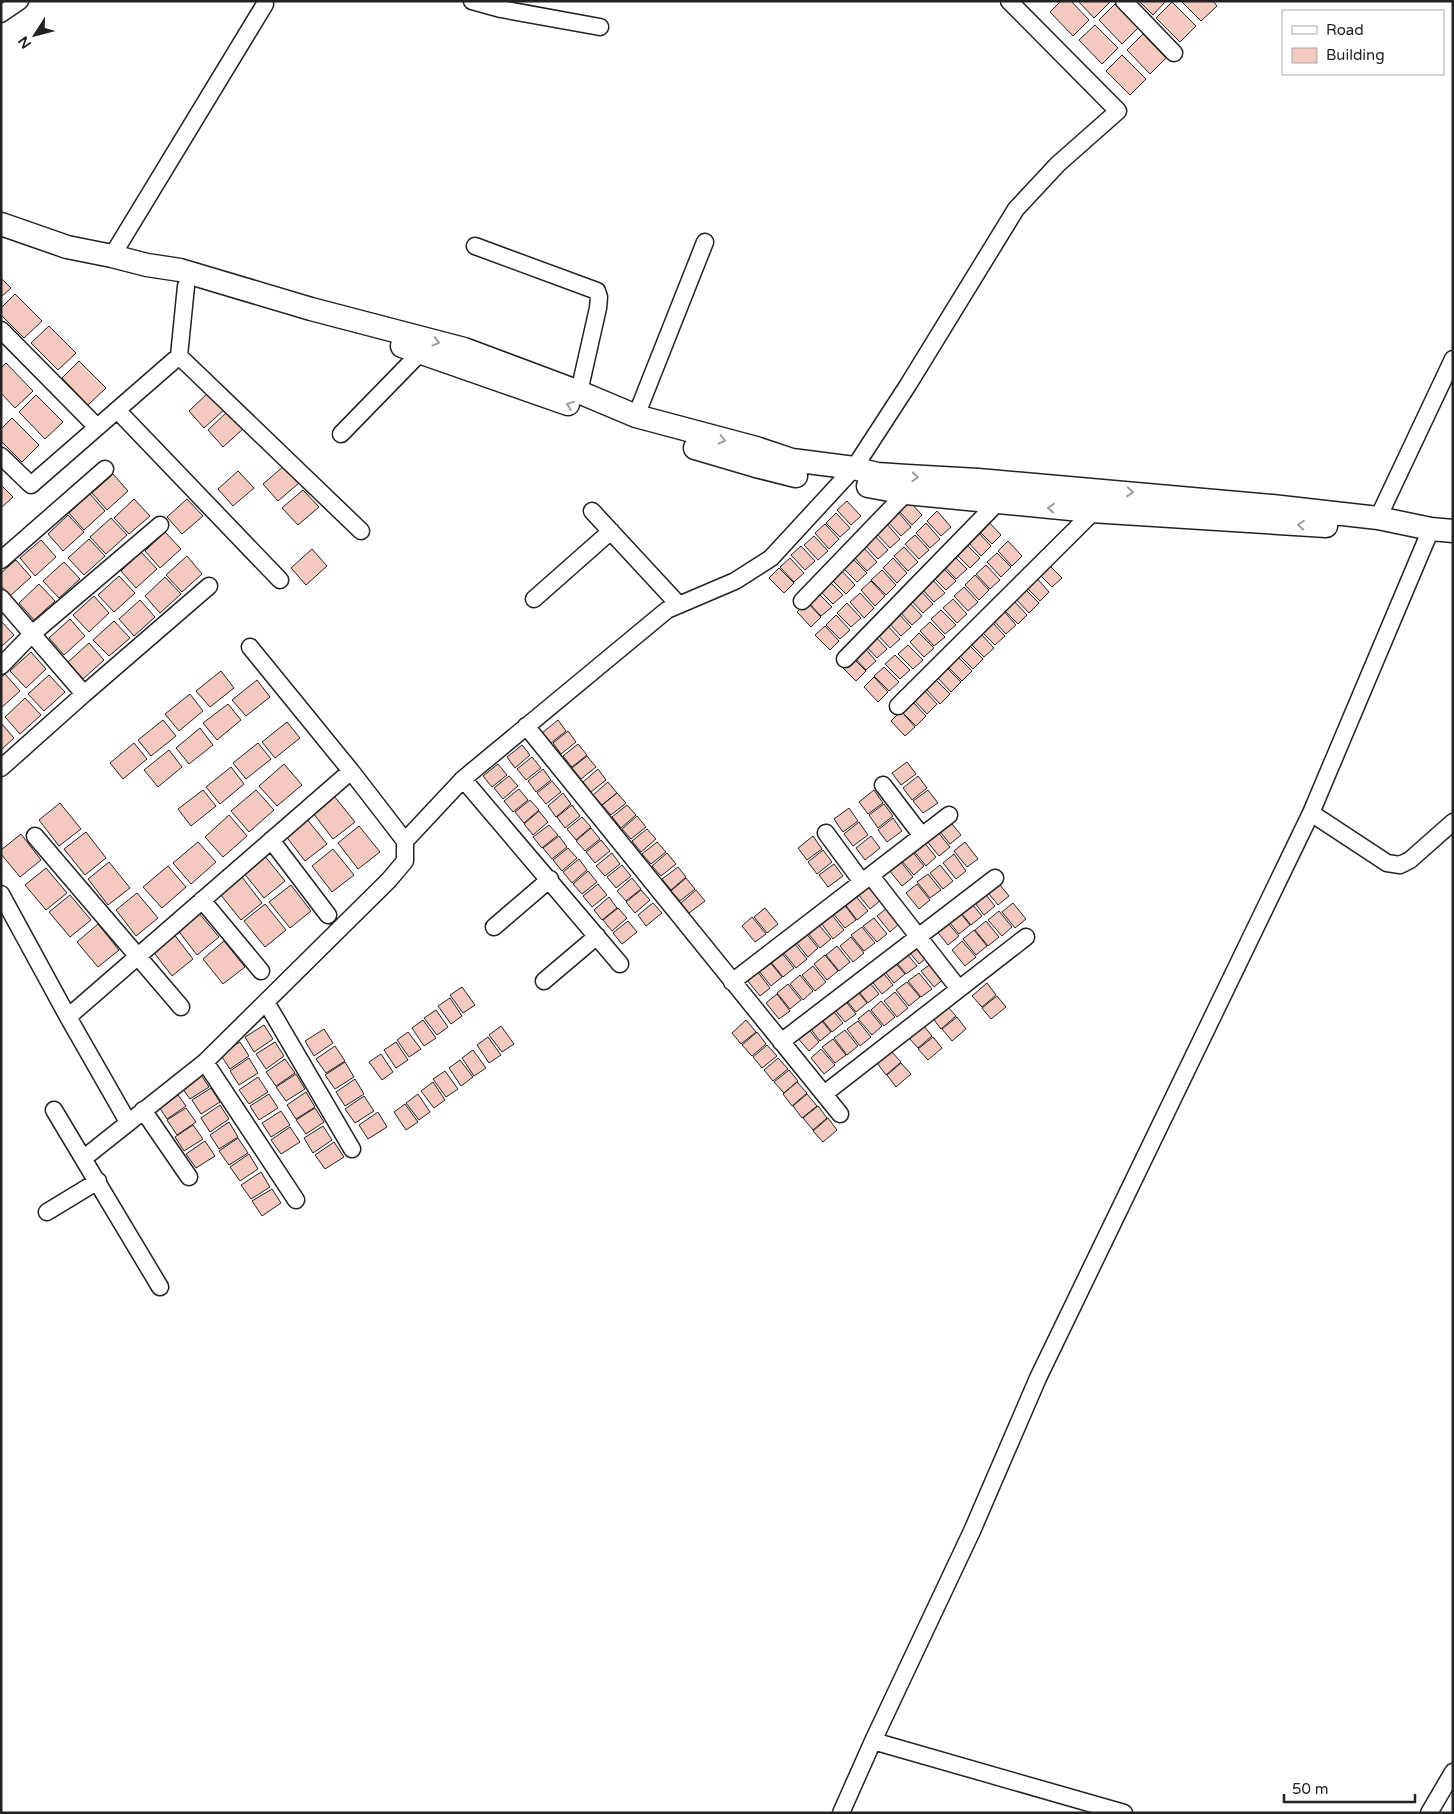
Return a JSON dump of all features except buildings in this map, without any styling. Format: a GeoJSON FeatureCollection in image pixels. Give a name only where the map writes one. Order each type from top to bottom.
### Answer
{"type":"FeatureCollection","features":[{"type":"Feature","properties":{"kind":"street"},"geometry":{"type":"LineString","coordinates":[[1,14],[20,1]]}},
{"type":"Feature","properties":{"kind":"street"},"geometry":{"type":"LineString","coordinates":[[472,1],[501,9],[600,27]]}},
{"type":"Feature","properties":{"kind":"street"},"geometry":{"type":"LineString","coordinates":[[404,841],[464,779],[667,610],[735,581],[771,558],[848,475],[908,385],[1016,209],[1058,164],[1118,111],[1009,1]]}},
{"type":"Feature","properties":{"kind":"street"},"geometry":{"type":"LineString","coordinates":[[1124,1],[1174,53]]}},
{"type":"Feature","properties":{"kind":"street"},"geometry":{"type":"LineString","coordinates":[[112,256],[265,4]]}},
{"type":"Feature","properties":{"kind":"street"},"geometry":{"type":"LineString","coordinates":[[1,224],[67,247],[147,265],[186,286],[399,346],[562,402],[637,431],[756,466],[798,476],[877,474],[978,480],[1092,500],[1436,534]]}},
{"type":"Feature","properties":{"kind":"street"},"geometry":{"type":"LineString","coordinates":[[1,239],[50,257],[163,274],[180,270],[310,309],[464,349],[579,392],[636,416],[756,448],[906,493],[997,503],[1176,496],[1378,518],[1436,534],[1453,546]]}},
{"type":"Feature","properties":{"kind":"street"},"geometry":{"type":"LineString","coordinates":[[636,416],[705,242]]}},
{"type":"Feature","properties":{"kind":"street"},"geometry":{"type":"LineString","coordinates":[[475,246],[597,291],[599,297],[598,308],[579,392]]}},
{"type":"Feature","properties":{"kind":"street"},"geometry":{"type":"LineString","coordinates":[[1,456],[31,485],[179,356],[186,286]]}},
{"type":"Feature","properties":{"kind":"street"},"geometry":{"type":"LineString","coordinates":[[1,330],[97,427]]}},
{"type":"Feature","properties":{"kind":"street"},"geometry":{"type":"LineString","coordinates":[[341,434],[420,353]]}},
{"type":"Feature","properties":{"kind":"street"},"geometry":{"type":"LineString","coordinates":[[179,356],[361,531]]}},
{"type":"Feature","properties":{"kind":"street"},"geometry":{"type":"LineString","coordinates":[[1378,518],[1453,359]]}},
{"type":"Feature","properties":{"kind":"street"},"geometry":{"type":"LineString","coordinates":[[117,410],[280,580]]}},
{"type":"Feature","properties":{"kind":"street"},"geometry":{"type":"LineString","coordinates":[[1,560],[105,469]]}},
{"type":"Feature","properties":{"kind":"street"},"geometry":{"type":"LineString","coordinates":[[802,602],[906,493]]}},
{"type":"Feature","properties":{"kind":"street"},"geometry":{"type":"LineString","coordinates":[[898,706],[1091,514],[1092,500]]}},
{"type":"Feature","properties":{"kind":"street"},"geometry":{"type":"LineString","coordinates":[[845,659],[997,503]]}},
{"type":"Feature","properties":{"kind":"street"},"geometry":{"type":"LineString","coordinates":[[592,511],[679,605]]}},
{"type":"Feature","properties":{"kind":"street"},"geometry":{"type":"LineString","coordinates":[[1,666],[32,634],[160,525]]}},
{"type":"Feature","properties":{"kind":"street"},"geometry":{"type":"LineString","coordinates":[[534,599],[611,531]]}},
{"type":"Feature","properties":{"kind":"street"},"geometry":{"type":"LineString","coordinates":[[842,1813],[873,1741],[972,1531],[1038,1378],[1311,813],[1436,534]]}},
{"type":"Feature","properties":{"kind":"street"},"geometry":{"type":"LineString","coordinates":[[1,768],[209,586]]}},
{"type":"Feature","properties":{"kind":"street"},"geometry":{"type":"LineString","coordinates":[[1,598],[84,694]]}},
{"type":"Feature","properties":{"kind":"street"},"geometry":{"type":"LineString","coordinates":[[84,1158],[205,1062],[389,880],[405,861],[404,841],[351,771],[250,647]]}},
{"type":"Feature","properties":{"kind":"street"},"geometry":{"type":"LineString","coordinates":[[526,726],[840,1114]]}},
{"type":"Feature","properties":{"kind":"street"},"geometry":{"type":"LineString","coordinates":[[68,1017],[351,771]]}},
{"type":"Feature","properties":{"kind":"street"},"geometry":{"type":"LineString","coordinates":[[464,779],[620,964]]}},
{"type":"Feature","properties":{"kind":"street"},"geometry":{"type":"LineString","coordinates":[[883,785],[922,836]]}},
{"type":"Feature","properties":{"kind":"street"},"geometry":{"type":"LineString","coordinates":[[1311,813],[1387,864],[1400,865],[1410,860],[1453,822]]}},
{"type":"Feature","properties":{"kind":"street"},"geometry":{"type":"LineString","coordinates":[[732,982],[949,815]]}},
{"type":"Feature","properties":{"kind":"street"},"geometry":{"type":"LineString","coordinates":[[826,833],[918,937],[960,988]]}},
{"type":"Feature","properties":{"kind":"street"},"geometry":{"type":"LineString","coordinates":[[35,836],[181,1007]]}},
{"type":"Feature","properties":{"kind":"street"},"geometry":{"type":"LineString","coordinates":[[270,840],[328,915]]}},
{"type":"Feature","properties":{"kind":"street"},"geometry":{"type":"LineString","coordinates":[[781,1042],[995,878]]}},
{"type":"Feature","properties":{"kind":"street"},"geometry":{"type":"LineString","coordinates":[[494,927],[550,879]]}},
{"type":"Feature","properties":{"kind":"street"},"geometry":{"type":"LineString","coordinates":[[1,894],[125,1124]]}},
{"type":"Feature","properties":{"kind":"street"},"geometry":{"type":"LineString","coordinates":[[202,900],[261,971]]}},
{"type":"Feature","properties":{"kind":"street"},"geometry":{"type":"LineString","coordinates":[[544,981],[597,936]]}},
{"type":"Feature","properties":{"kind":"street"},"geometry":{"type":"LineString","coordinates":[[824,1094],[1026,937]]}},
{"type":"Feature","properties":{"kind":"street"},"geometry":{"type":"LineString","coordinates":[[266,1002],[352,1149]]}},
{"type":"Feature","properties":{"kind":"street"},"geometry":{"type":"LineString","coordinates":[[205,1062],[296,1200]]}},
{"type":"Feature","properties":{"kind":"street"},"geometry":{"type":"LineString","coordinates":[[54,1110],[160,1287]]}},
{"type":"Feature","properties":{"kind":"street"},"geometry":{"type":"LineString","coordinates":[[143,1110],[190,1177]]}},
{"type":"Feature","properties":{"kind":"street"},"geometry":{"type":"LineString","coordinates":[[47,1212],[98,1181]]}},
{"type":"Feature","properties":{"kind":"street"},"geometry":{"type":"LineString","coordinates":[[873,1741],[1124,1813]]}},
{"type":"Feature","properties":{"kind":"street"},"geometry":{"type":"LineString","coordinates":[[1429,1813],[1453,1772]]}}]}
